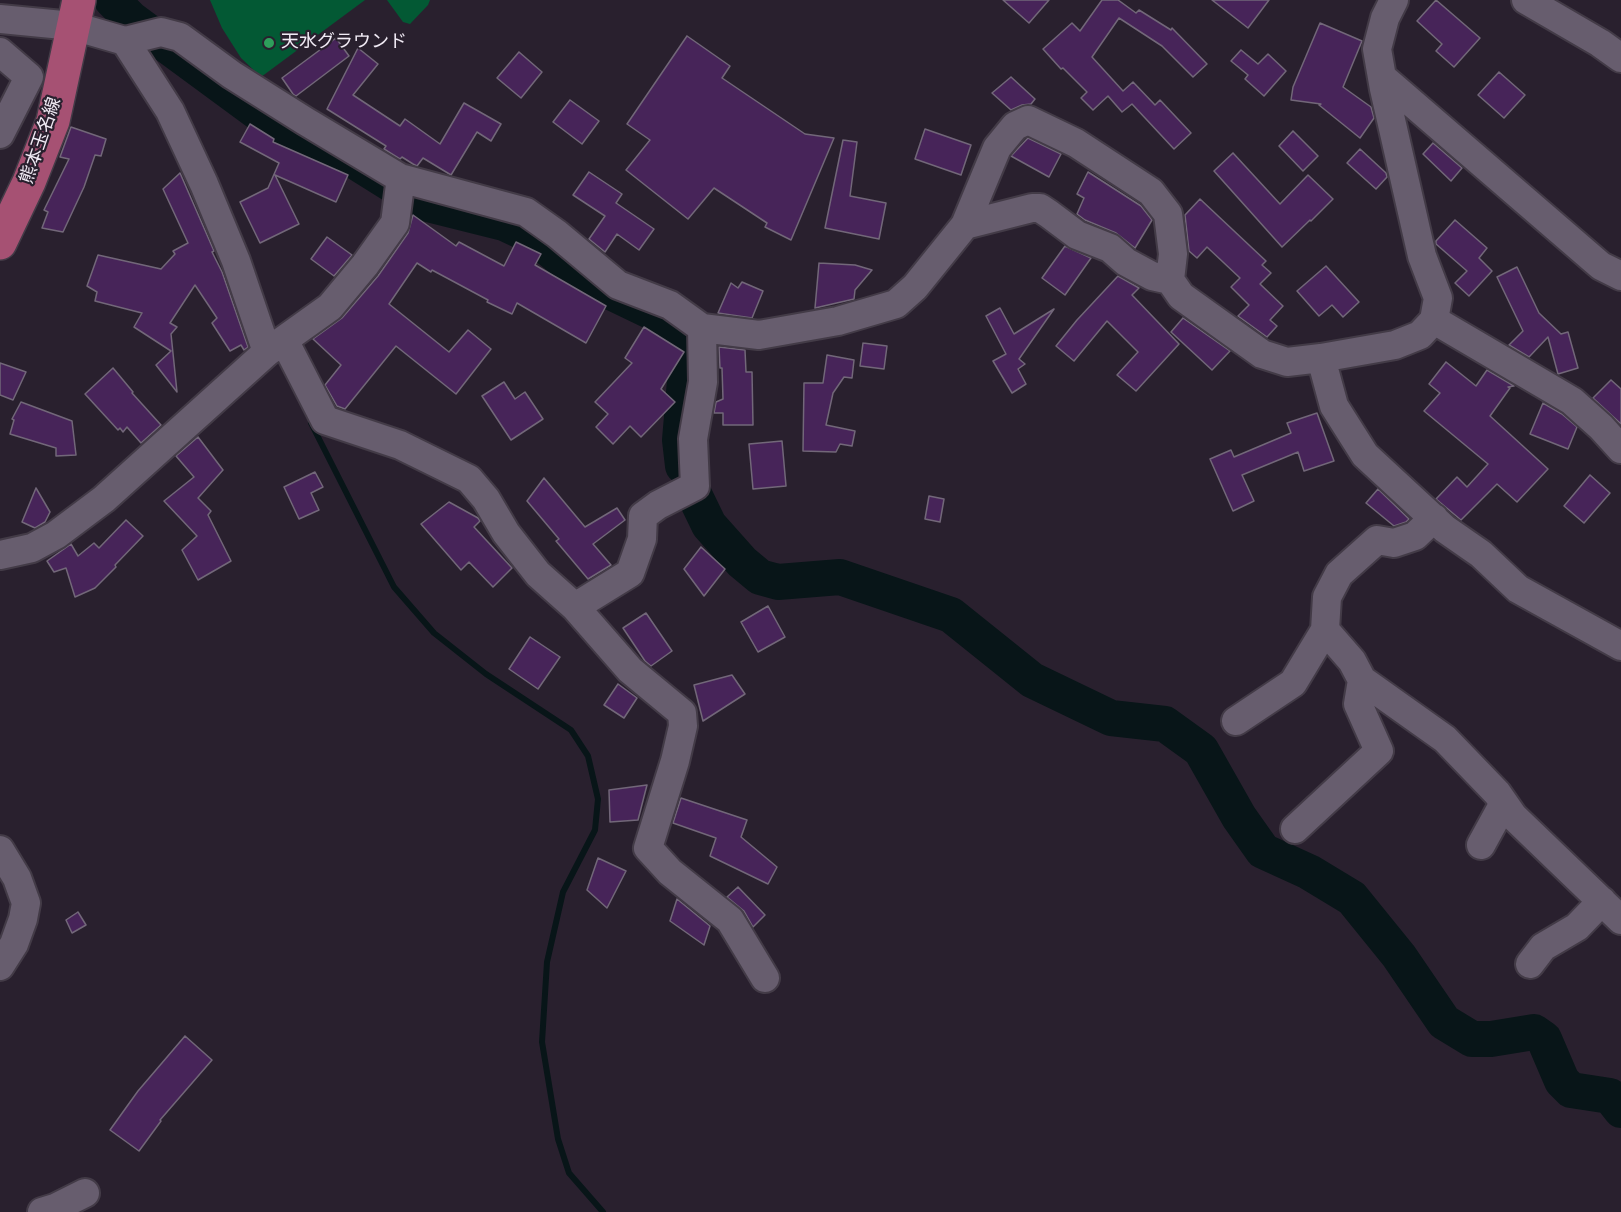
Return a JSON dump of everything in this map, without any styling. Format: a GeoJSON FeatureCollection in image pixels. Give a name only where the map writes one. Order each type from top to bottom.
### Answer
{"type":"FeatureCollection","features":[{"type":"Feature","properties":{"kind":"main road","name":"熊本玉名線"},"geometry":{"type":"LineString","coordinates":[[0,243],[29,182],[53,121],[76,13]]}},
{"type":"Feature","properties":{"kind":"street"},"geometry":{"type":"LineString","coordinates":[[128,40],[161,32],[180,37],[232,75],[305,121],[399,188],[526,212],[557,234],[618,285],[670,305],[702,328],[759,335],[838,321],[896,304],[915,287],[965,225],[997,148],[1015,126],[1028,120],[1076,143],[1151,192],[1168,214],[1173,255],[1170,280],[1181,296],[1262,354],[1287,362],[1395,345],[1420,335],[1434,320],[1438,298],[1422,256],[1377,49],[1385,18],[1394,0]]}},
{"type":"Feature","properties":{"kind":"street"},"geometry":{"type":"LineString","coordinates":[[1526,0],[1600,43],[1621,58]]}},
{"type":"Feature","properties":{"kind":"street"},"geometry":{"type":"LineString","coordinates":[[0,20],[76,13],[128,40],[170,111],[275,346],[325,420],[400,445],[469,479],[486,499],[506,533],[538,574],[575,607],[630,670],[682,713],[683,726],[675,761],[648,848],[670,872],[730,920],[765,978]]}},
{"type":"Feature","properties":{"kind":"street"},"geometry":{"type":"LineString","coordinates":[[0,52],[29,77],[0,134]]}},
{"type":"Feature","properties":{"kind":"street"},"geometry":{"type":"LineString","coordinates":[[1382,77],[1601,266],[1621,276]]}},
{"type":"Feature","properties":{"kind":"street"},"geometry":{"type":"LineString","coordinates":[[0,555],[32,548],[56,535],[104,499],[275,346],[330,307],[365,265],[395,223],[399,188]]}},
{"type":"Feature","properties":{"kind":"street"},"geometry":{"type":"LineString","coordinates":[[965,225],[1040,208],[1077,235],[1110,248],[1126,262],[1152,276],[1170,280]]}},
{"type":"Feature","properties":{"kind":"street"},"geometry":{"type":"LineString","coordinates":[[1434,320],[1572,401],[1621,449]]}},
{"type":"Feature","properties":{"kind":"street"},"geometry":{"type":"LineString","coordinates":[[575,607],[630,573],[642,539],[643,516],[658,505],[695,486],[693,439],[703,382],[702,328]]}},
{"type":"Feature","properties":{"kind":"street"},"geometry":{"type":"LineString","coordinates":[[1321,358],[1334,406],[1365,454],[1445,529],[1481,554],[1518,589],[1621,646]]}},
{"type":"Feature","properties":{"kind":"street"},"geometry":{"type":"LineString","coordinates":[[1236,721],[1293,683],[1325,630],[1327,597],[1339,574],[1377,540],[1394,543],[1415,536],[1434,518]]}},
{"type":"Feature","properties":{"kind":"street"},"geometry":{"type":"LineString","coordinates":[[1325,630],[1352,661],[1362,680],[1444,739],[1497,793],[1513,816],[1612,911],[1577,927],[1543,947],[1530,964]]}},
{"type":"Feature","properties":{"kind":"street"},"geometry":{"type":"LineString","coordinates":[[1295,829],[1379,752],[1358,704],[1362,680]]}},
{"type":"Feature","properties":{"kind":"street"},"geometry":{"type":"LineString","coordinates":[[1481,845],[1504,803]]}},
{"type":"Feature","properties":{"kind":"street"},"geometry":{"type":"LineString","coordinates":[[0,850],[17,878],[26,903],[14,944],[0,966]]}},
{"type":"Feature","properties":{"kind":"green space","name":"天水グラウンド"},"geometry":{"type":"Polygon","coordinates":[[[210,0],[365,0],[261,77],[241,58],[222,28],[210,0]]]}},
{"type":"Feature","properties":{"kind":"green space","name":"天水グラウンド"},"geometry":{"type":"Polygon","coordinates":[[[387,0],[430,0],[410,24],[403,22],[387,0]]]}},
{"type":"Feature","properties":{"kind":"building"},"geometry":{"type":"Polygon","coordinates":[[[1003,0],[1049,0],[1029,23],[1003,0]]]}},
{"type":"Feature","properties":{"kind":"building"},"geometry":{"type":"Polygon","coordinates":[[[1102,0],[1118,0],[1136,13],[1139,10],[1171,30],[1172,28],[1207,64],[1193,77],[1162,46],[1119,18],[1092,57],[1123,91],[1133,82],[1155,105],[1160,100],[1191,133],[1174,149],[1132,104],[1122,112],[1108,96],[1093,110],[1081,98],[1087,92],[1043,49],[1072,23],[1080,31],[1102,0]]]}},
{"type":"Feature","properties":{"kind":"building"},"geometry":{"type":"Polygon","coordinates":[[[1212,0],[1269,0],[1248,28],[1212,0]]]}},
{"type":"Feature","properties":{"kind":"building"},"geometry":{"type":"Polygon","coordinates":[[[1436,0],[1480,38],[1454,67],[1436,51],[1442,44],[1417,21],[1436,0]]]}},
{"type":"Feature","properties":{"kind":"building"},"geometry":{"type":"Polygon","coordinates":[[[1320,23],[1362,41],[1343,87],[1371,107],[1374,118],[1360,138],[1319,105],[1321,104],[1291,100],[1293,87],[1320,23]]]}},
{"type":"Feature","properties":{"kind":"building"},"geometry":{"type":"Polygon","coordinates":[[[687,36],[730,66],[722,78],[805,134],[834,138],[791,240],[765,227],[767,223],[714,188],[688,219],[626,170],[650,140],[627,124],[687,36]]]}},
{"type":"Feature","properties":{"kind":"building"},"geometry":{"type":"Polygon","coordinates":[[[336,38],[349,56],[296,96],[293,94],[282,78],[336,38]]]}},
{"type":"Feature","properties":{"kind":"building"},"geometry":{"type":"Polygon","coordinates":[[[358,48],[378,64],[353,95],[400,126],[405,119],[440,144],[464,103],[501,124],[491,141],[477,132],[451,175],[423,158],[417,166],[384,149],[386,146],[327,109],[358,48]]]}},
{"type":"Feature","properties":{"kind":"building"},"geometry":{"type":"Polygon","coordinates":[[[1241,50],[1258,64],[1268,54],[1286,71],[1264,96],[1245,79],[1248,75],[1231,61],[1241,50]]]}},
{"type":"Feature","properties":{"kind":"building"},"geometry":{"type":"Polygon","coordinates":[[[519,52],[542,72],[521,98],[497,78],[519,52]]]}},
{"type":"Feature","properties":{"kind":"building"},"geometry":{"type":"Polygon","coordinates":[[[1499,72],[1525,95],[1504,118],[1478,95],[1499,72]]]}},
{"type":"Feature","properties":{"kind":"building"},"geometry":{"type":"Polygon","coordinates":[[[1011,77],[1035,99],[1031,104],[1011,110],[992,93],[1011,77]]]}},
{"type":"Feature","properties":{"kind":"building"},"geometry":{"type":"Polygon","coordinates":[[[570,100],[599,121],[582,144],[553,122],[570,100]]]}},
{"type":"Feature","properties":{"kind":"building"},"geometry":{"type":"Polygon","coordinates":[[[250,124],[274,139],[273,142],[348,175],[336,202],[275,175],[299,224],[260,243],[240,202],[268,188],[279,163],[240,142],[250,124]]]}},
{"type":"Feature","properties":{"kind":"building"},"geometry":{"type":"Polygon","coordinates":[[[71,127],[106,139],[101,156],[95,155],[84,187],[63,232],[42,228],[48,212],[44,210],[69,159],[60,157],[71,127]]]}},
{"type":"Feature","properties":{"kind":"building"},"geometry":{"type":"Polygon","coordinates":[[[925,129],[971,145],[961,175],[915,159],[925,129]]]}},
{"type":"Feature","properties":{"kind":"building"},"geometry":{"type":"Polygon","coordinates":[[[1293,131],[1318,156],[1303,171],[1279,146],[1293,131]]]}},
{"type":"Feature","properties":{"kind":"building"},"geometry":{"type":"Polygon","coordinates":[[[1028,138],[1061,154],[1049,177],[1011,156],[1028,138]]]}},
{"type":"Feature","properties":{"kind":"building"},"geometry":{"type":"Polygon","coordinates":[[[843,140],[857,142],[850,196],[886,203],[879,239],[825,228],[843,140]]]}},
{"type":"Feature","properties":{"kind":"building"},"geometry":{"type":"Polygon","coordinates":[[[1433,143],[1462,168],[1451,181],[1423,154],[1433,143]]]}},
{"type":"Feature","properties":{"kind":"building"},"geometry":{"type":"Polygon","coordinates":[[[1360,149],[1386,173],[1387,177],[1376,189],[1347,163],[1360,149]]]}},
{"type":"Feature","properties":{"kind":"building"},"geometry":{"type":"Polygon","coordinates":[[[1233,153],[1280,204],[1308,175],[1333,199],[1282,247],[1214,171],[1233,153]]]}},
{"type":"Feature","properties":{"kind":"building"},"geometry":{"type":"Polygon","coordinates":[[[589,172],[622,194],[616,203],[654,229],[639,250],[617,234],[605,252],[589,239],[605,216],[573,195],[589,172]]]}},
{"type":"Feature","properties":{"kind":"building"},"geometry":{"type":"Polygon","coordinates":[[[1088,172],[1141,206],[1152,220],[1135,248],[1116,233],[1085,220],[1077,214],[1084,198],[1077,194],[1088,172]]]}},
{"type":"Feature","properties":{"kind":"building"},"geometry":{"type":"Polygon","coordinates":[[[180,173],[214,251],[212,252],[222,272],[248,347],[244,350],[241,345],[230,351],[212,323],[217,318],[195,285],[170,323],[177,327],[171,334],[177,392],[156,365],[171,351],[134,327],[142,313],[95,301],[97,292],[87,286],[98,255],[161,269],[175,254],[173,251],[188,243],[163,189],[180,173]]]}},
{"type":"Feature","properties":{"kind":"building"},"geometry":{"type":"Polygon","coordinates":[[[1200,199],[1266,261],[1262,265],[1271,273],[1260,284],[1283,306],[1270,320],[1277,326],[1267,337],[1238,316],[1249,305],[1231,287],[1240,278],[1207,247],[1197,258],[1189,251],[1185,215],[1200,199]]]}},
{"type":"Feature","properties":{"kind":"building"},"geometry":{"type":"Polygon","coordinates":[[[413,215],[456,246],[459,242],[504,266],[516,242],[541,254],[535,265],[606,306],[586,343],[517,303],[512,314],[417,263],[389,304],[449,352],[468,330],[491,349],[456,394],[396,346],[345,409],[337,406],[325,385],[341,365],[313,339],[342,318],[378,276],[408,233],[413,215]]]}},
{"type":"Feature","properties":{"kind":"building"},"geometry":{"type":"Polygon","coordinates":[[[1455,220],[1487,248],[1479,258],[1492,271],[1469,296],[1455,283],[1467,271],[1436,244],[1436,241],[1455,220]]]}},
{"type":"Feature","properties":{"kind":"building"},"geometry":{"type":"Polygon","coordinates":[[[327,237],[352,255],[334,276],[311,259],[327,237]]]}},
{"type":"Feature","properties":{"kind":"building"},"geometry":{"type":"Polygon","coordinates":[[[1065,246],[1091,258],[1065,295],[1042,278],[1065,246]]]}},
{"type":"Feature","properties":{"kind":"building"},"geometry":{"type":"Polygon","coordinates":[[[819,263],[855,265],[872,270],[855,290],[854,299],[815,308],[819,263]]]}},
{"type":"Feature","properties":{"kind":"building"},"geometry":{"type":"Polygon","coordinates":[[[1326,266],[1359,302],[1343,317],[1332,305],[1319,316],[1297,291],[1326,266]]]}},
{"type":"Feature","properties":{"kind":"building"},"geometry":{"type":"Polygon","coordinates":[[[1517,267],[1539,313],[1561,334],[1568,332],[1578,368],[1558,374],[1548,337],[1529,357],[1509,345],[1523,331],[1497,277],[1517,267]]]}},
{"type":"Feature","properties":{"kind":"building"},"geometry":{"type":"Polygon","coordinates":[[[1118,276],[1139,288],[1132,295],[1179,344],[1136,391],[1117,375],[1138,352],[1107,321],[1074,361],[1056,346],[1118,276]]]}},
{"type":"Feature","properties":{"kind":"building"},"geometry":{"type":"Polygon","coordinates":[[[742,282],[763,291],[752,318],[718,313],[731,283],[738,288],[742,282]]]}},
{"type":"Feature","properties":{"kind":"building"},"geometry":{"type":"Polygon","coordinates":[[[1000,308],[1014,334],[1054,309],[1019,359],[1025,364],[1018,369],[1026,384],[1012,393],[993,361],[1006,354],[986,316],[1000,308]]]}},
{"type":"Feature","properties":{"kind":"building"},"geometry":{"type":"Polygon","coordinates":[[[1183,318],[1230,351],[1212,370],[1171,332],[1183,318]]]}},
{"type":"Feature","properties":{"kind":"building"},"geometry":{"type":"Polygon","coordinates":[[[644,327],[684,352],[661,389],[675,402],[641,437],[630,426],[613,444],[596,427],[608,414],[595,402],[632,363],[625,358],[644,327]]]}},
{"type":"Feature","properties":{"kind":"building"},"geometry":{"type":"Polygon","coordinates":[[[863,343],[887,346],[884,369],[860,366],[863,343]]]}},
{"type":"Feature","properties":{"kind":"building"},"geometry":{"type":"Polygon","coordinates":[[[719,347],[745,350],[746,372],[752,372],[753,425],[723,425],[723,413],[714,413],[716,402],[723,399],[719,347]]]}},
{"type":"Feature","properties":{"kind":"building"},"geometry":{"type":"Polygon","coordinates":[[[827,355],[854,360],[852,378],[844,377],[833,393],[826,425],[855,431],[852,446],[840,444],[836,452],[803,451],[804,383],[823,383],[827,355]]]}},
{"type":"Feature","properties":{"kind":"building"},"geometry":{"type":"Polygon","coordinates":[[[1446,362],[1476,386],[1487,370],[1514,386],[1508,387],[1510,388],[1490,416],[1548,469],[1517,502],[1497,484],[1461,520],[1436,499],[1457,477],[1467,487],[1488,464],[1424,411],[1440,393],[1429,384],[1446,362]]]}},
{"type":"Feature","properties":{"kind":"building"},"geometry":{"type":"Polygon","coordinates":[[[0,363],[26,372],[13,400],[0,395],[0,363]]]}},
{"type":"Feature","properties":{"kind":"building"},"geometry":{"type":"Polygon","coordinates":[[[113,368],[161,425],[141,443],[127,427],[123,432],[120,428],[118,430],[85,394],[113,368]]]}},
{"type":"Feature","properties":{"kind":"building"},"geometry":{"type":"Polygon","coordinates":[[[1611,380],[1621,389],[1621,424],[1593,398],[1611,380]]]}},
{"type":"Feature","properties":{"kind":"building"},"geometry":{"type":"Polygon","coordinates":[[[504,382],[515,399],[525,392],[543,419],[511,440],[482,396],[504,382]]]}},
{"type":"Feature","properties":{"kind":"building"},"geometry":{"type":"Polygon","coordinates":[[[21,402],[72,421],[76,455],[56,456],[56,448],[10,434],[14,420],[12,419],[21,402]]]}},
{"type":"Feature","properties":{"kind":"building"},"geometry":{"type":"Polygon","coordinates":[[[1543,403],[1562,414],[1577,427],[1568,449],[1530,434],[1543,403]]]}},
{"type":"Feature","properties":{"kind":"building"},"geometry":{"type":"Polygon","coordinates":[[[1317,413],[1334,461],[1304,471],[1298,452],[1242,475],[1254,501],[1233,511],[1210,459],[1231,450],[1234,457],[1291,433],[1287,423],[1317,413]]]}},
{"type":"Feature","properties":{"kind":"building"},"geometry":{"type":"Polygon","coordinates":[[[198,437],[223,470],[198,498],[211,511],[208,515],[231,561],[198,580],[182,550],[197,536],[164,501],[194,477],[176,456],[198,437]]]}},
{"type":"Feature","properties":{"kind":"building"},"geometry":{"type":"Polygon","coordinates":[[[782,441],[786,486],[753,489],[749,444],[782,441]]]}},
{"type":"Feature","properties":{"kind":"building"},"geometry":{"type":"Polygon","coordinates":[[[315,472],[323,487],[311,493],[319,510],[299,519],[284,487],[315,472]]]}},
{"type":"Feature","properties":{"kind":"building"},"geometry":{"type":"Polygon","coordinates":[[[1590,475],[1610,493],[1584,523],[1564,506],[1590,475]]]}},
{"type":"Feature","properties":{"kind":"building"},"geometry":{"type":"Polygon","coordinates":[[[544,478],[585,527],[617,508],[625,520],[593,544],[611,565],[588,579],[527,501],[544,478]]]}},
{"type":"Feature","properties":{"kind":"building"},"geometry":{"type":"Polygon","coordinates":[[[36,488],[50,512],[45,522],[35,528],[22,522],[36,488]]]}},
{"type":"Feature","properties":{"kind":"building"},"geometry":{"type":"Polygon","coordinates":[[[1378,489],[1409,519],[1406,522],[1394,526],[1366,503],[1378,489]]]}},
{"type":"Feature","properties":{"kind":"building"},"geometry":{"type":"Polygon","coordinates":[[[929,496],[944,499],[940,522],[925,519],[929,496]]]}},
{"type":"Feature","properties":{"kind":"building"},"geometry":{"type":"Polygon","coordinates":[[[449,502],[478,518],[480,521],[474,527],[512,568],[493,587],[469,562],[461,570],[421,524],[449,502]]]}},
{"type":"Feature","properties":{"kind":"building"},"geometry":{"type":"Polygon","coordinates":[[[126,520],[143,536],[95,588],[75,597],[66,568],[54,572],[47,561],[71,544],[78,556],[94,543],[99,548],[126,520]]]}},
{"type":"Feature","properties":{"kind":"building"},"geometry":{"type":"Polygon","coordinates":[[[701,547],[725,569],[704,596],[684,569],[701,547]]]}},
{"type":"Feature","properties":{"kind":"building"},"geometry":{"type":"Polygon","coordinates":[[[768,606],[785,637],[758,652],[741,622],[768,606]]]}},
{"type":"Feature","properties":{"kind":"building"},"geometry":{"type":"Polygon","coordinates":[[[646,613],[672,651],[651,666],[645,661],[623,628],[646,613]]]}},
{"type":"Feature","properties":{"kind":"building"},"geometry":{"type":"Polygon","coordinates":[[[530,637],[560,657],[538,689],[509,669],[530,637]]]}},
{"type":"Feature","properties":{"kind":"building"},"geometry":{"type":"Polygon","coordinates":[[[732,675],[745,694],[703,721],[694,685],[732,675]]]}},
{"type":"Feature","properties":{"kind":"building"},"geometry":{"type":"Polygon","coordinates":[[[618,684],[637,698],[624,718],[604,705],[618,684]]]}},
{"type":"Feature","properties":{"kind":"building"},"geometry":{"type":"Polygon","coordinates":[[[647,785],[638,820],[610,822],[609,790],[647,785]]]}},
{"type":"Feature","properties":{"kind":"building"},"geometry":{"type":"Polygon","coordinates":[[[681,798],[747,820],[741,837],[777,867],[768,884],[710,856],[716,838],[673,823],[681,798]]]}},
{"type":"Feature","properties":{"kind":"building"},"geometry":{"type":"Polygon","coordinates":[[[598,858],[626,871],[607,908],[587,890],[598,858]]]}},
{"type":"Feature","properties":{"kind":"building"},"geometry":{"type":"Polygon","coordinates":[[[738,887],[765,915],[753,927],[744,911],[727,897],[738,887]]]}},
{"type":"Feature","properties":{"kind":"building"},"geometry":{"type":"Polygon","coordinates":[[[677,899],[710,926],[704,945],[670,921],[677,899]]]}},
{"type":"Feature","properties":{"kind":"building"},"geometry":{"type":"Polygon","coordinates":[[[78,912],[86,925],[72,933],[66,920],[78,912]]]}},
{"type":"Feature","properties":{"kind":"building"},"geometry":{"type":"Polygon","coordinates":[[[185,1036],[212,1060],[160,1120],[139,1151],[110,1130],[138,1091],[185,1036]]]}},
{"type":"Feature","properties":{"kind":"waterway"},"geometry":{"type":"LineString","coordinates":[[112,0],[131,19],[275,125],[356,162],[420,202],[504,223],[534,237],[590,282],[669,320],[683,335],[687,357],[680,440],[683,466]]}},
{"type":"Feature","properties":{"kind":"waterway"},"geometry":{"type":"LineString","coordinates":[[311,423],[394,587],[434,633],[486,674],[571,730],[588,756],[598,799],[595,830],[563,892],[547,962],[542,1042],[558,1139],[569,1173],[603,1212]]}},
{"type":"Feature","properties":{"kind":"waterway"},"geometry":{"type":"LineString","coordinates":[[693,492],[709,525],[742,562],[760,577],[778,582],[840,577],[951,615],[1032,680],[1111,718],[1165,724],[1201,750],[1239,817],[1263,851],[1309,872],[1352,898],[1399,956],[1444,1022],[1472,1039],[1491,1039],[1534,1032],[1544,1039],[1562,1081],[1571,1090],[1610,1096],[1621,1110]]}},
{"type":"Feature","properties":{"kind":"place","name":"天水グラウンド"},"geometry":{"type":"Point","coordinates":[269,43]}}]}
